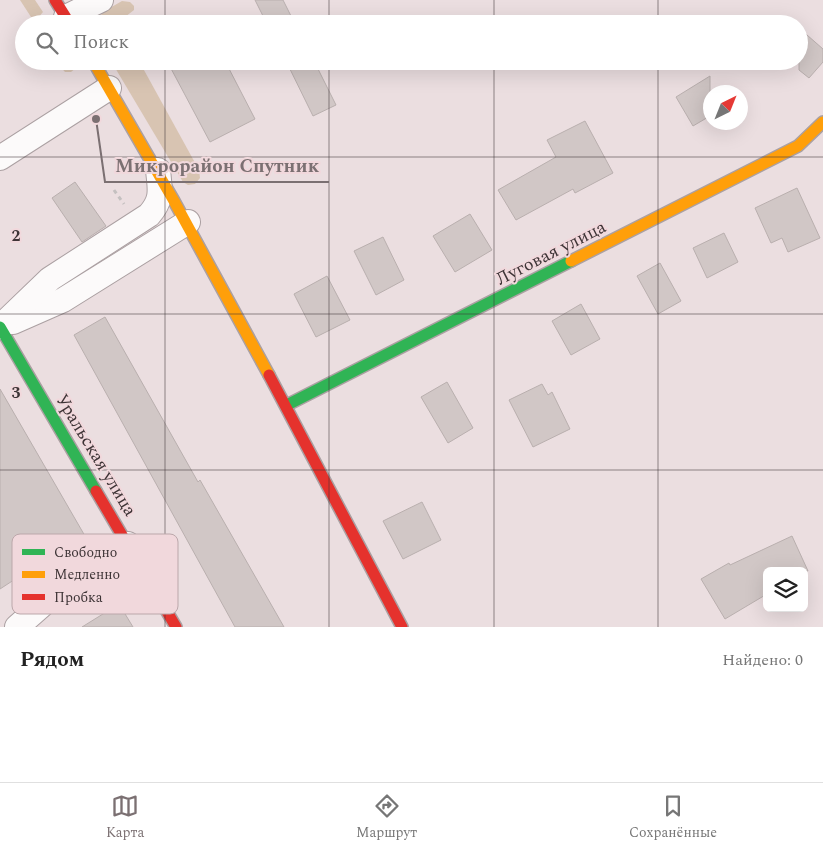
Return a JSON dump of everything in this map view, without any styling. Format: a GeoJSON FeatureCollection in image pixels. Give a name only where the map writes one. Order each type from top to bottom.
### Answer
{"type":"FeatureCollection","features":[{"type":"Feature","properties":{"kind":"street"},"geometry":{"type":"LineString","coordinates":[[64,14],[101,0]]}},
{"type":"Feature","properties":{"kind":"street"},"geometry":{"type":"LineString","coordinates":[[98,70],[184,216],[287,405],[402,627]]}},
{"type":"Feature","properties":{"kind":"street"},"geometry":{"type":"LineString","coordinates":[[0,158],[109,88]]}},
{"type":"Feature","properties":{"kind":"street","name":"Луговая улица"},"geometry":{"type":"LineString","coordinates":[[287,405],[798,146],[823,122]]}},
{"type":"Feature","properties":{"kind":"street"},"geometry":{"type":"LineString","coordinates":[[0,327],[50,279],[149,215],[157,206],[160,195],[158,170]]}},
{"type":"Feature","properties":{"kind":"street"},"geometry":{"type":"LineString","coordinates":[[0,327],[63,300],[184,216]]}},
{"type":"Feature","properties":{"kind":"street","name":"Уральская улица"},"geometry":{"type":"LineString","coordinates":[[0,327],[122,534]]}},
{"type":"Feature","properties":{"kind":"street"},"geometry":{"type":"LineString","coordinates":[[17,627],[32,614]]}},
{"type":"Feature","properties":{"kind":"street","name":"Уральская улица"},"geometry":{"type":"LineString","coordinates":[[168,614],[176,627]]}},
{"type":"Feature","properties":{"kind":"shaded area"},"geometry":{"type":"Polygon","coordinates":[[[20,0],[35,0],[43,12],[40,15],[30,15],[20,0]]]}},
{"type":"Feature","properties":{"kind":"shaded area"},"geometry":{"type":"Polygon","coordinates":[[[122,1],[130,2],[134,6],[134,10],[128,15],[101,15],[122,1]]]}},
{"type":"Feature","properties":{"kind":"shaded area"},"geometry":{"type":"Polygon","coordinates":[[[63,70],[74,70],[71,72],[63,70]]]}},
{"type":"Feature","properties":{"kind":"shaded area"},"geometry":{"type":"Polygon","coordinates":[[[116,70],[144,70],[199,170],[200,178],[195,184],[188,185],[183,182],[116,70]]]}},
{"type":"Feature","properties":{"kind":"building"},"geometry":{"type":"Polygon","coordinates":[[[255,0],[283,0],[290,15],[262,15],[255,0]]]}},
{"type":"Feature","properties":{"kind":"building"},"geometry":{"type":"Polygon","coordinates":[[[808,36],[823,49],[823,62],[809,78],[799,70],[808,70],[808,36]]]}},
{"type":"Feature","properties":{"kind":"building"},"geometry":{"type":"Polygon","coordinates":[[[172,70],[230,70],[255,119],[210,142],[172,70]]]}},
{"type":"Feature","properties":{"kind":"building"},"geometry":{"type":"Polygon","coordinates":[[[290,70],[318,70],[336,105],[313,116],[290,70]]]}},
{"type":"Feature","properties":{"kind":"building"},"geometry":{"type":"Polygon","coordinates":[[[710,76],[710,85],[703,85],[703,120],[693,126],[676,97],[710,76]]]}},
{"type":"Feature","properties":{"kind":"building"},"geometry":{"type":"Polygon","coordinates":[[[585,121],[613,173],[575,193],[573,189],[516,220],[498,190],[556,157],[547,140],[585,121]]]}},
{"type":"Feature","properties":{"kind":"building"},"geometry":{"type":"Polygon","coordinates":[[[75,182],[106,226],[82,242],[52,198],[75,182]]]}},
{"type":"Feature","properties":{"kind":"building"},"geometry":{"type":"Polygon","coordinates":[[[797,188],[820,238],[788,252],[782,238],[771,243],[755,208],[797,188]]]}},
{"type":"Feature","properties":{"kind":"building"},"geometry":{"type":"Polygon","coordinates":[[[470,214],[492,250],[455,272],[433,236],[470,214]]]}},
{"type":"Feature","properties":{"kind":"building"},"geometry":{"type":"Polygon","coordinates":[[[724,233],[738,262],[707,278],[693,248],[724,233]]]}},
{"type":"Feature","properties":{"kind":"building"},"geometry":{"type":"Polygon","coordinates":[[[383,237],[404,280],[376,295],[354,251],[383,237]]]}},
{"type":"Feature","properties":{"kind":"building"},"geometry":{"type":"Polygon","coordinates":[[[660,263],[681,301],[658,314],[637,276],[660,263]]]}},
{"type":"Feature","properties":{"kind":"building"},"geometry":{"type":"Polygon","coordinates":[[[327,276],[350,320],[316,337],[294,294],[327,276]]]}},
{"type":"Feature","properties":{"kind":"building"},"geometry":{"type":"Polygon","coordinates":[[[581,304],[600,339],[571,355],[552,321],[581,304]]]}},
{"type":"Feature","properties":{"kind":"building"},"geometry":{"type":"Polygon","coordinates":[[[105,317],[198,482],[200,480],[284,627],[235,627],[74,335],[105,317]]]}},
{"type":"Feature","properties":{"kind":"building"},"geometry":{"type":"Polygon","coordinates":[[[447,382],[473,428],[448,443],[421,397],[447,382]]]}},
{"type":"Feature","properties":{"kind":"building"},"geometry":{"type":"Polygon","coordinates":[[[542,384],[548,395],[552,392],[570,429],[533,447],[509,400],[542,384]]]}},
{"type":"Feature","properties":{"kind":"building"},"geometry":{"type":"Polygon","coordinates":[[[0,389],[84,534],[12,534],[12,581],[0,589],[0,389]]]}},
{"type":"Feature","properties":{"kind":"building"},"geometry":{"type":"Polygon","coordinates":[[[422,502],[441,540],[403,559],[383,521],[422,502]]]}},
{"type":"Feature","properties":{"kind":"building"},"geometry":{"type":"Polygon","coordinates":[[[792,536],[806,567],[763,567],[763,596],[725,619],[701,579],[729,563],[730,565],[792,536]]]}},
{"type":"Feature","properties":{"kind":"building"},"geometry":{"type":"Polygon","coordinates":[[[103,614],[125,614],[133,627],[82,627],[103,614]]]}},
{"type":"Feature","properties":{"kind":"traffic: fast"},"geometry":{"type":"LineString","coordinates":[[287,405],[571,261]]}},
{"type":"Feature","properties":{"kind":"traffic: fast"},"geometry":{"type":"LineString","coordinates":[[0,327],[96,491]]}},
{"type":"Feature","properties":{"kind":"traffic: slow"},"geometry":{"type":"LineString","coordinates":[[98,70],[174,201],[269,375]]}},
{"type":"Feature","properties":{"kind":"traffic: slow"},"geometry":{"type":"LineString","coordinates":[[571,261],[798,146],[823,122]]}},
{"type":"Feature","properties":{"kind":"traffic: jam"},"geometry":{"type":"LineString","coordinates":[[55,0],[64,15]]}},
{"type":"Feature","properties":{"kind":"traffic: jam"},"geometry":{"type":"LineString","coordinates":[[269,375],[402,627]]}},
{"type":"Feature","properties":{"kind":"traffic: jam"},"geometry":{"type":"LineString","coordinates":[[96,491],[121,534]]}},
{"type":"Feature","properties":{"kind":"traffic: jam"},"geometry":{"type":"LineString","coordinates":[[168,614],[176,627]]}},
{"type":"Feature","properties":{"kind":"place","name":"Микрорайон Спутник"},"geometry":{"type":"Point","coordinates":[96,119]}}]}
